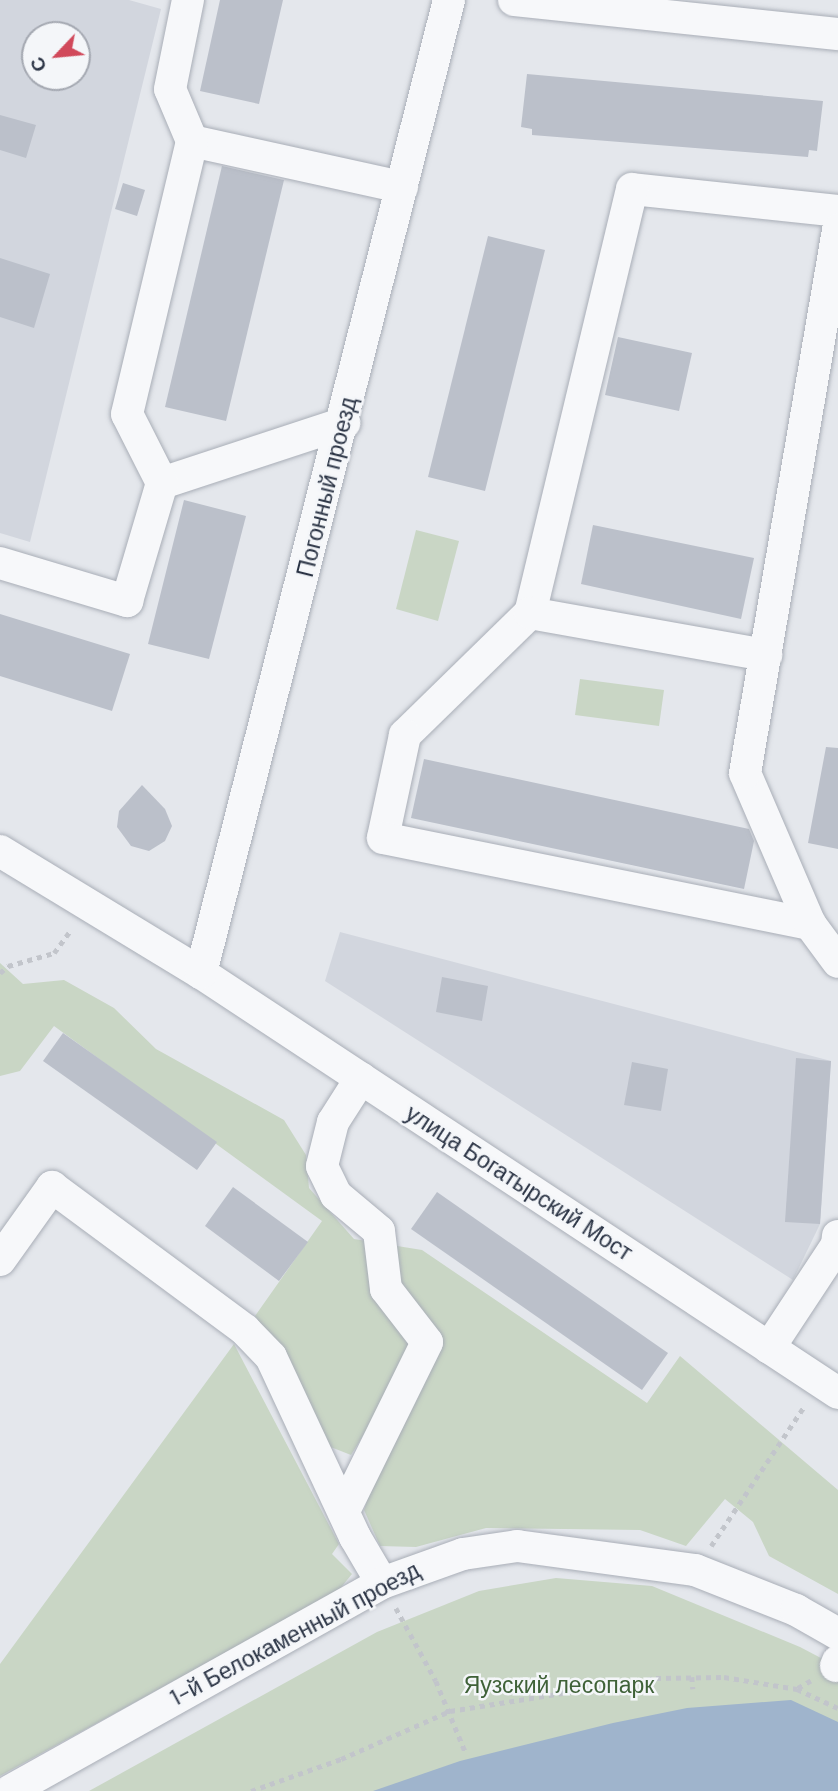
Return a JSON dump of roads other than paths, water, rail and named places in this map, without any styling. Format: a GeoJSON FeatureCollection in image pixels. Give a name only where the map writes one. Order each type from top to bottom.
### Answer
{"type":"FeatureCollection","features":[{"type":"Feature","properties":{"kind":"street"},"geometry":{"type":"LineString","coordinates":[[0,564],[127,601],[162,483],[127,414],[192,141],[170,89],[188,0]]}},
{"type":"Feature","properties":{"kind":"street","name":"Погонный проезд"},"geometry":{"type":"LineString","coordinates":[[201,973],[344,423],[449,0]]}},
{"type":"Feature","properties":{"kind":"street"},"geometry":{"type":"LineString","coordinates":[[514,0],[838,34]]}},
{"type":"Feature","properties":{"kind":"street"},"geometry":{"type":"LineString","coordinates":[[192,141],[402,187]]}},
{"type":"Feature","properties":{"kind":"street"},"geometry":{"type":"LineString","coordinates":[[810,924],[383,838],[405,734],[530,612],[632,189],[838,211]]}},
{"type":"Feature","properties":{"kind":"street"},"geometry":{"type":"LineString","coordinates":[[838,230],[745,773],[810,924],[838,962]]}},
{"type":"Feature","properties":{"kind":"street"},"geometry":{"type":"LineString","coordinates":[[162,483],[344,423]]}},
{"type":"Feature","properties":{"kind":"street"},"geometry":{"type":"LineString","coordinates":[[530,612],[766,655]]}},
{"type":"Feature","properties":{"kind":"street","name":"улица Богатырский Мост"},"geometry":{"type":"LineString","coordinates":[[0,850],[201,973],[830,1388]]}},
{"type":"Feature","properties":{"kind":"street"},"geometry":{"type":"LineString","coordinates":[[344,1511],[427,1342],[386,1289],[379,1231],[336,1195],[321,1166],[333,1122],[361,1079]]}},
{"type":"Feature","properties":{"kind":"street"},"geometry":{"type":"LineString","coordinates":[[0,1260],[52,1187],[245,1330],[271,1357],[344,1511],[383,1583]]}},
{"type":"Feature","properties":{"kind":"street"},"geometry":{"type":"LineString","coordinates":[[0,1216],[36,1210]]}},
{"type":"Feature","properties":{"kind":"street"},"geometry":{"type":"LineString","coordinates":[[769,1348],[838,1245],[838,1236]]}},
{"type":"Feature","properties":{"kind":"street","name":"1-й Белокаменный проезд"},"geometry":{"type":"LineString","coordinates":[[10,1791],[383,1583],[431,1562],[517,1546],[695,1570],[796,1610],[838,1634]]}},
{"type":"Feature","properties":{"kind":"water"},"geometry":{"type":"Polygon","coordinates":[[[791,1700],[838,1722],[838,1791],[373,1791],[460,1761],[613,1723],[687,1708],[791,1700]]]}},
{"type":"Feature","properties":{"kind":"park label","name":"Яузский лесопарк"},"geometry":{"type":"Point","coordinates":[559,1685]}}]}
